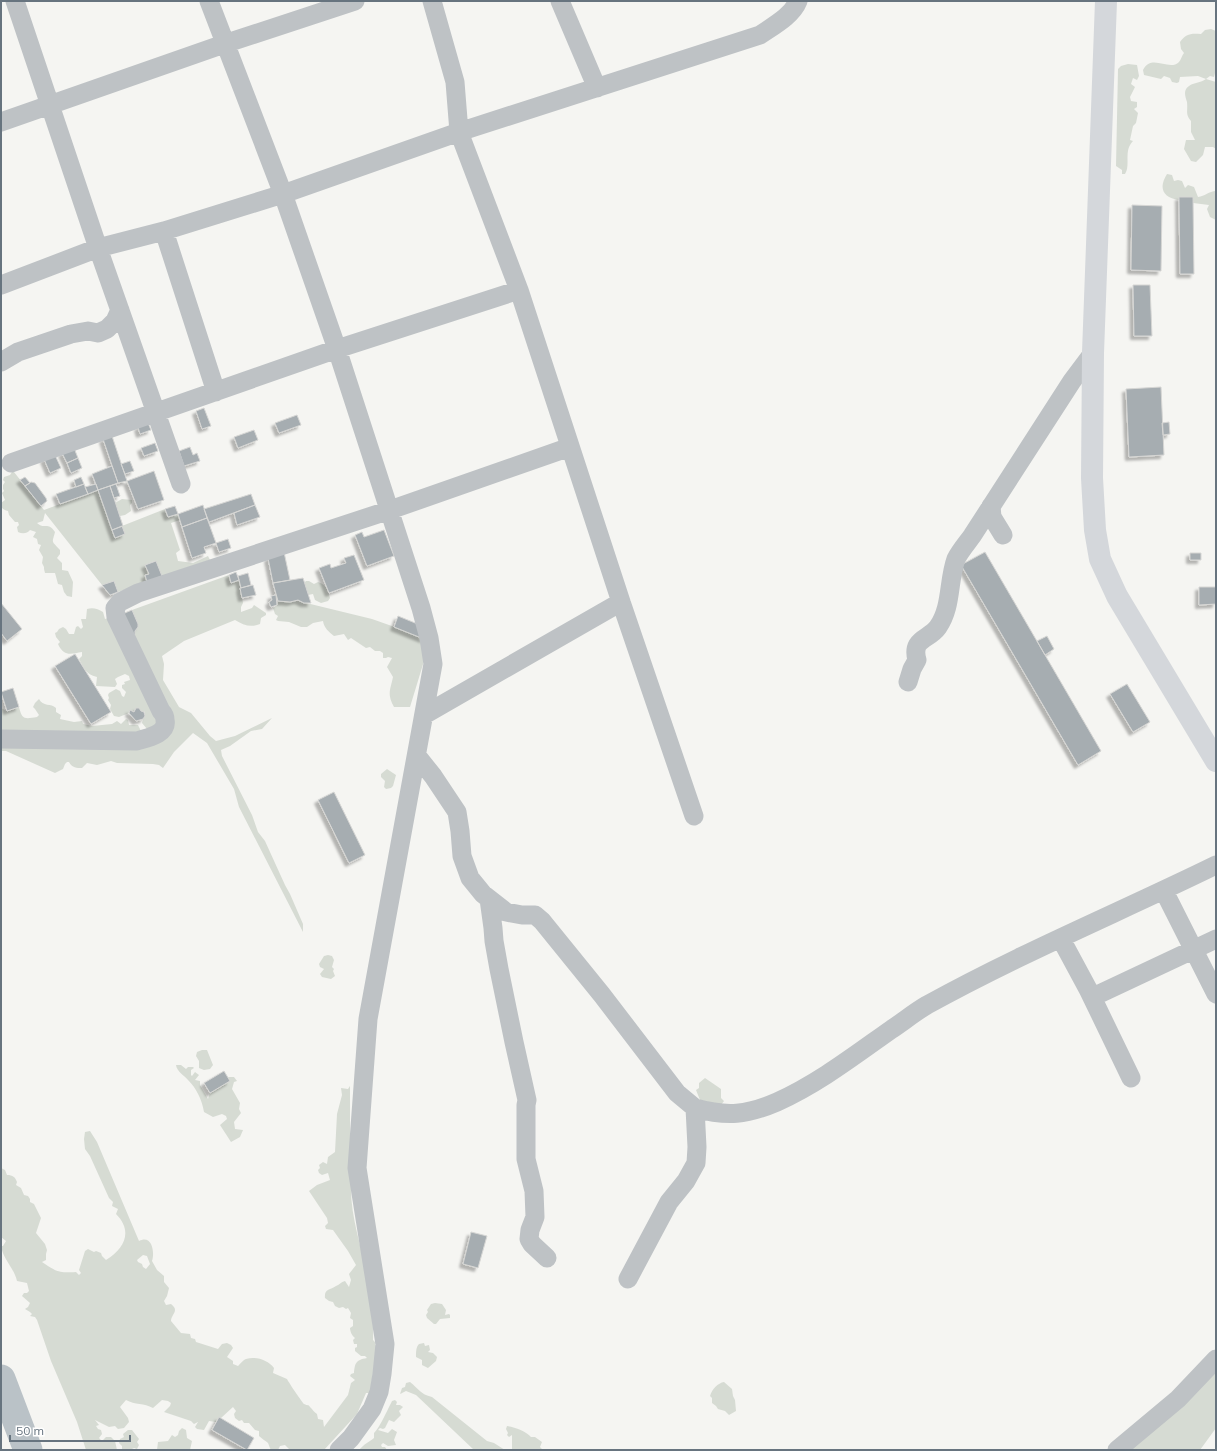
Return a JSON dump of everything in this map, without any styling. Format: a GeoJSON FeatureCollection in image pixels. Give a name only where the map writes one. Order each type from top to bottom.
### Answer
{"type":"FeatureCollection","features":[{"type":"Feature","properties":{"kind":"street"},"geometry":{"type":"LineString","coordinates":[[15,1],[48,105],[181,484]]}},
{"type":"Feature","properties":{"kind":"street"},"geometry":{"type":"LineString","coordinates":[[209,1],[224,44],[283,194],[337,349],[430,638],[433,664],[368,1019],[357,1168],[385,1344],[382,1374],[379,1392],[372,1409],[351,1438],[339,1450]]}},
{"type":"Feature","properties":{"kind":"street"},"geometry":{"type":"LineString","coordinates":[[1,122],[224,44],[355,1]]}},
{"type":"Feature","properties":{"kind":"street"},"geometry":{"type":"LineString","coordinates":[[432,1],[455,82],[459,132],[519,290],[621,602],[694,816]]}},
{"type":"Feature","properties":{"kind":"street"},"geometry":{"type":"LineString","coordinates":[[560,1],[597,88]]}},
{"type":"Feature","properties":{"kind":"street"},"geometry":{"type":"LineString","coordinates":[[1,285],[98,248],[164,231],[283,194],[459,132],[760,34],[787,15],[798,1]]}},
{"type":"Feature","properties":{"kind":"street"},"geometry":{"type":"LineString","coordinates":[[1106,1],[1094,353],[1092,478],[1095,530],[1100,559],[1117,596],[1216,760]]}},
{"type":"Feature","properties":{"kind":"street"},"geometry":{"type":"LineString","coordinates":[[164,231],[216,392]]}},
{"type":"Feature","properties":{"kind":"street"},"geometry":{"type":"LineString","coordinates":[[11,463],[337,349],[519,290]]}},
{"type":"Feature","properties":{"kind":"street"},"geometry":{"type":"LineString","coordinates":[[1,362],[18,352],[71,334],[88,331],[98,333],[115,321],[120,310]]}},
{"type":"Feature","properties":{"kind":"street"},"geometry":{"type":"LineString","coordinates":[[908,682],[917,660],[915,652],[917,644],[938,628],[946,611],[951,578],[957,558],[1072,381],[1094,353]]}},
{"type":"Feature","properties":{"kind":"street"},"geometry":{"type":"LineString","coordinates":[[1,738],[137,741],[158,734],[164,727],[166,721],[116,618],[115,608],[120,602],[138,593],[390,510],[570,447]]}},
{"type":"Feature","properties":{"kind":"street"},"geometry":{"type":"LineString","coordinates":[[991,506],[992,517],[1003,534]]}},
{"type":"Feature","properties":{"kind":"street"},"geometry":{"type":"LineString","coordinates":[[424,715],[621,602]]}},
{"type":"Feature","properties":{"kind":"street"},"geometry":{"type":"LineString","coordinates":[[417,756],[433,776],[457,812],[462,856],[470,878],[483,894],[506,912],[522,915],[535,915],[542,921],[602,995],[677,1093],[695,1108],[714,1113],[736,1114],[777,1102],[827,1074],[926,1006],[1001,967],[1164,891],[1216,865]]}},
{"type":"Feature","properties":{"kind":"street"},"geometry":{"type":"LineString","coordinates":[[1164,891],[1216,994]]}},
{"type":"Feature","properties":{"kind":"street"},"geometry":{"type":"LineString","coordinates":[[489,899],[499,969],[528,1100],[526,1105],[526,1158],[534,1191],[535,1217],[530,1230],[530,1239],[532,1244],[547,1258]]}},
{"type":"Feature","properties":{"kind":"street"},"geometry":{"type":"LineString","coordinates":[[1061,939],[1094,997],[1131,1078]]}},
{"type":"Feature","properties":{"kind":"street"},"geometry":{"type":"LineString","coordinates":[[1094,997],[1216,939]]}},
{"type":"Feature","properties":{"kind":"street"},"geometry":{"type":"LineString","coordinates":[[628,1279],[669,1202],[686,1181],[696,1163],[697,1147],[695,1108]]}},
{"type":"Feature","properties":{"kind":"street"},"geometry":{"type":"LineString","coordinates":[[1117,1450],[1178,1399],[1216,1359]]}},
{"type":"Feature","properties":{"kind":"shaded area"},"geometry":{"type":"Polygon","coordinates":[[[1211,29],[1216,31],[1216,72],[1214,77],[1210,76],[1206,79],[1198,76],[1180,77],[1179,82],[1177,83],[1172,82],[1170,78],[1164,76],[1161,79],[1144,75],[1143,70],[1151,63],[1175,65],[1180,61],[1184,53],[1181,49],[1180,42],[1184,37],[1191,34],[1201,34],[1205,30],[1211,29]]]}},
{"type":"Feature","properties":{"kind":"shaded area"},"geometry":{"type":"Polygon","coordinates":[[[1128,64],[1137,65],[1139,76],[1137,80],[1133,78],[1131,84],[1135,87],[1130,97],[1131,101],[1137,102],[1137,107],[1134,109],[1138,113],[1130,140],[1133,141],[1128,149],[1127,170],[1125,174],[1122,174],[1122,170],[1116,166],[1118,69],[1121,66],[1128,64]]]}},
{"type":"Feature","properties":{"kind":"shaded area"},"geometry":{"type":"Polygon","coordinates":[[[1206,79],[1216,82],[1216,149],[1213,147],[1205,147],[1203,155],[1196,162],[1191,161],[1184,149],[1186,140],[1195,140],[1191,132],[1191,121],[1187,114],[1185,93],[1186,89],[1191,85],[1206,79]]]}},
{"type":"Feature","properties":{"kind":"shaded area"},"geometry":{"type":"Polygon","coordinates":[[[1167,174],[1172,175],[1174,181],[1182,181],[1185,188],[1188,185],[1194,187],[1198,197],[1215,191],[1216,220],[1210,217],[1207,209],[1209,205],[1193,203],[1193,197],[1179,197],[1179,200],[1166,195],[1163,184],[1167,174]]]}},
{"type":"Feature","properties":{"kind":"shaded area"},"geometry":{"type":"Polygon","coordinates":[[[14,472],[44,510],[98,490],[115,538],[125,534],[122,526],[165,509],[168,517],[178,514],[180,520],[171,523],[180,550],[176,553],[178,561],[193,563],[208,556],[210,560],[162,576],[155,561],[145,565],[149,574],[145,575],[147,582],[118,592],[114,581],[102,585],[45,513],[43,521],[37,523],[42,526],[50,527],[55,532],[53,542],[60,550],[60,554],[57,558],[62,563],[62,570],[68,571],[73,582],[72,597],[67,596],[62,585],[58,584],[55,573],[45,573],[42,563],[43,557],[39,550],[41,545],[38,544],[37,539],[33,537],[36,532],[30,530],[24,533],[18,532],[18,522],[15,522],[9,515],[8,511],[2,507],[1,503],[5,500],[2,493],[4,491],[3,485],[5,482],[3,480],[4,477],[10,475],[14,472]]]}},
{"type":"Feature","properties":{"kind":"shaded area"},"geometry":{"type":"Polygon","coordinates":[[[122,499],[132,500],[132,503],[130,505],[131,511],[120,516],[115,503],[122,499]]]}},
{"type":"Feature","properties":{"kind":"shaded area"},"geometry":{"type":"Polygon","coordinates":[[[229,575],[231,582],[239,580],[243,603],[241,612],[252,608],[254,605],[266,613],[266,615],[261,618],[260,624],[257,625],[247,625],[235,620],[184,641],[162,656],[164,664],[163,680],[179,707],[191,713],[216,741],[235,736],[272,718],[262,729],[251,731],[230,746],[221,750],[222,756],[252,815],[258,832],[265,841],[290,894],[303,924],[303,932],[239,807],[234,789],[207,743],[193,733],[174,752],[163,768],[159,765],[153,764],[117,763],[111,761],[97,765],[87,763],[82,768],[78,768],[73,767],[69,762],[67,762],[63,769],[55,773],[6,751],[1,751],[1,708],[7,711],[19,707],[21,714],[25,718],[37,717],[39,715],[33,707],[39,699],[43,703],[56,708],[56,712],[61,715],[60,719],[74,722],[82,721],[83,724],[92,726],[112,724],[117,721],[121,724],[126,719],[128,720],[129,725],[138,725],[141,731],[144,732],[147,729],[142,723],[145,712],[141,711],[139,708],[136,708],[134,712],[130,710],[129,713],[119,717],[114,716],[110,709],[111,705],[108,700],[109,693],[116,689],[120,691],[124,697],[126,692],[122,688],[122,685],[125,684],[124,682],[130,680],[129,676],[125,674],[115,679],[117,684],[115,687],[96,686],[97,677],[87,672],[79,659],[82,656],[82,652],[71,654],[65,653],[58,644],[60,642],[55,633],[63,627],[69,634],[74,634],[76,627],[78,626],[81,629],[83,627],[81,619],[86,619],[87,609],[89,608],[103,612],[105,619],[114,616],[116,617],[161,711],[159,714],[162,720],[159,733],[163,730],[167,725],[168,718],[128,634],[131,636],[134,635],[138,627],[132,610],[229,575]]]}},
{"type":"Feature","properties":{"kind":"shaded area"},"geometry":{"type":"Polygon","coordinates":[[[306,581],[314,584],[318,582],[325,586],[328,590],[330,598],[328,601],[321,603],[315,600],[313,594],[308,595],[304,583],[306,581]]]}},
{"type":"Feature","properties":{"kind":"shaded area"},"geometry":{"type":"Polygon","coordinates":[[[294,600],[372,619],[423,637],[424,661],[410,707],[394,707],[390,699],[393,677],[387,667],[392,658],[383,658],[383,653],[380,651],[375,651],[370,647],[366,648],[351,638],[348,640],[344,634],[334,636],[326,628],[323,621],[313,623],[307,627],[301,627],[289,622],[276,620],[278,616],[275,614],[273,608],[277,605],[278,601],[290,602],[294,600]]]}},
{"type":"Feature","properties":{"kind":"shaded area"},"geometry":{"type":"Polygon","coordinates":[[[387,769],[396,775],[393,786],[386,789],[384,787],[385,781],[381,777],[381,774],[387,769]]]}},
{"type":"Feature","properties":{"kind":"shaded area"},"geometry":{"type":"Polygon","coordinates":[[[324,956],[332,956],[334,960],[332,967],[334,969],[333,971],[335,976],[331,979],[322,977],[320,974],[324,969],[320,967],[319,964],[324,956]]]}},
{"type":"Feature","properties":{"kind":"shaded area"},"geometry":{"type":"Polygon","coordinates":[[[207,1050],[213,1065],[210,1069],[204,1070],[199,1068],[199,1061],[196,1056],[197,1052],[207,1050]]]}},
{"type":"Feature","properties":{"kind":"shaded area"},"geometry":{"type":"Polygon","coordinates":[[[176,1065],[181,1065],[186,1069],[188,1067],[194,1068],[191,1070],[191,1075],[192,1076],[195,1072],[199,1075],[195,1080],[200,1081],[200,1085],[208,1099],[210,1093],[230,1081],[228,1077],[234,1077],[237,1081],[234,1082],[232,1089],[240,1103],[239,1109],[241,1113],[234,1122],[235,1129],[243,1130],[240,1137],[231,1142],[220,1125],[227,1119],[226,1116],[222,1114],[213,1117],[204,1112],[202,1103],[196,1091],[191,1083],[179,1072],[176,1065]]]}},
{"type":"Feature","properties":{"kind":"shaded area"},"geometry":{"type":"Polygon","coordinates":[[[705,1078],[721,1089],[721,1098],[724,1101],[721,1105],[700,1100],[696,1090],[699,1088],[699,1083],[705,1078]]]}},
{"type":"Feature","properties":{"kind":"shaded area"},"geometry":{"type":"Polygon","coordinates":[[[350,1086],[350,1177],[353,1187],[351,1189],[351,1200],[370,1297],[373,1340],[377,1346],[370,1393],[366,1393],[357,1414],[324,1450],[289,1450],[285,1445],[280,1446],[278,1450],[272,1450],[268,1443],[259,1436],[259,1431],[255,1430],[249,1423],[244,1423],[242,1420],[239,1421],[235,1418],[234,1414],[236,1411],[233,1407],[221,1418],[219,1417],[216,1422],[209,1421],[204,1430],[197,1429],[195,1427],[198,1422],[194,1424],[191,1421],[164,1412],[170,1406],[171,1403],[168,1401],[162,1400],[153,1408],[126,1400],[120,1407],[128,1418],[129,1422],[124,1428],[118,1429],[115,1426],[109,1427],[95,1420],[99,1425],[96,1426],[101,1430],[102,1434],[99,1438],[102,1441],[106,1437],[111,1437],[115,1441],[117,1450],[86,1450],[77,1422],[51,1361],[37,1320],[35,1317],[30,1316],[32,1314],[25,1309],[30,1303],[22,1296],[24,1293],[29,1291],[27,1283],[17,1281],[14,1272],[2,1251],[1,1246],[3,1246],[6,1241],[1,1237],[1,1168],[5,1170],[7,1175],[11,1175],[15,1178],[17,1182],[16,1185],[21,1188],[24,1195],[28,1196],[30,1202],[34,1204],[41,1218],[36,1233],[45,1244],[47,1250],[46,1260],[42,1262],[58,1271],[76,1272],[79,1275],[81,1273],[79,1270],[85,1251],[88,1249],[101,1253],[106,1260],[122,1245],[125,1233],[121,1220],[116,1214],[118,1209],[112,1206],[113,1202],[109,1198],[90,1156],[85,1149],[85,1132],[90,1131],[97,1142],[139,1241],[143,1239],[147,1240],[152,1245],[152,1261],[157,1270],[164,1276],[164,1282],[169,1288],[164,1301],[166,1305],[171,1304],[175,1309],[171,1321],[181,1333],[190,1334],[191,1338],[195,1339],[196,1342],[218,1349],[222,1344],[227,1343],[231,1345],[233,1348],[227,1357],[233,1361],[233,1364],[238,1366],[245,1360],[254,1358],[262,1359],[271,1365],[274,1368],[273,1373],[287,1379],[304,1404],[309,1406],[317,1414],[318,1419],[323,1420],[324,1427],[348,1395],[351,1383],[355,1380],[350,1376],[354,1373],[356,1363],[367,1358],[365,1356],[361,1356],[355,1351],[357,1344],[354,1344],[353,1340],[355,1338],[350,1331],[350,1328],[353,1326],[353,1320],[350,1318],[351,1313],[348,1308],[339,1308],[335,1306],[333,1302],[325,1298],[326,1291],[344,1281],[349,1287],[351,1280],[349,1274],[356,1265],[333,1230],[326,1229],[325,1226],[328,1223],[327,1218],[309,1191],[317,1185],[330,1180],[328,1173],[322,1175],[318,1170],[320,1168],[319,1165],[323,1162],[327,1164],[328,1157],[335,1152],[337,1114],[342,1095],[341,1088],[348,1089],[350,1086]],[[143,1255],[137,1260],[146,1269],[150,1264],[147,1256],[143,1255]]]}},
{"type":"Feature","properties":{"kind":"shaded area"},"geometry":{"type":"Polygon","coordinates":[[[431,1304],[442,1304],[446,1310],[445,1315],[449,1314],[450,1318],[440,1319],[436,1324],[434,1324],[427,1318],[427,1310],[431,1304]]]}},
{"type":"Feature","properties":{"kind":"shaded area"},"geometry":{"type":"Polygon","coordinates":[[[424,1343],[425,1346],[429,1345],[430,1350],[428,1352],[433,1353],[437,1357],[436,1361],[428,1368],[422,1365],[422,1360],[416,1357],[418,1345],[424,1343]]]}},
{"type":"Feature","properties":{"kind":"shaded area"},"geometry":{"type":"Polygon","coordinates":[[[1216,1369],[1216,1428],[1200,1450],[1127,1450],[1216,1369]]]}},
{"type":"Feature","properties":{"kind":"shaded area"},"geometry":{"type":"Polygon","coordinates":[[[410,1382],[422,1393],[432,1397],[487,1441],[494,1443],[505,1450],[474,1450],[416,1395],[406,1391],[400,1394],[406,1383],[410,1382]]]}},
{"type":"Feature","properties":{"kind":"shaded area"},"geometry":{"type":"Polygon","coordinates":[[[724,1382],[732,1389],[735,1400],[736,1411],[729,1415],[725,1411],[718,1409],[712,1403],[712,1398],[710,1396],[716,1387],[724,1382]]]}},
{"type":"Feature","properties":{"kind":"shaded area"},"geometry":{"type":"Polygon","coordinates":[[[395,1400],[397,1402],[396,1405],[403,1407],[399,1411],[401,1415],[394,1422],[389,1420],[385,1428],[380,1428],[378,1430],[388,1433],[392,1429],[397,1432],[394,1440],[396,1445],[388,1446],[383,1443],[381,1445],[382,1447],[385,1447],[387,1450],[359,1450],[374,1438],[374,1433],[392,1401],[395,1400]]]}},
{"type":"Feature","properties":{"kind":"shaded area"},"geometry":{"type":"Polygon","coordinates":[[[507,1426],[520,1430],[531,1437],[535,1437],[542,1442],[540,1447],[543,1450],[512,1450],[512,1435],[509,1437],[507,1435],[507,1426]]]}},
{"type":"Feature","properties":{"kind":"shaded area"},"geometry":{"type":"Polygon","coordinates":[[[182,1428],[186,1430],[187,1438],[192,1441],[190,1450],[157,1450],[158,1442],[168,1441],[172,1435],[175,1437],[182,1428]]]}},
{"type":"Feature","properties":{"kind":"shaded area"},"geometry":{"type":"Polygon","coordinates":[[[128,1430],[132,1430],[139,1439],[137,1442],[139,1445],[137,1449],[122,1450],[122,1446],[119,1443],[120,1439],[124,1437],[123,1434],[128,1430]]]}},
{"type":"Feature","properties":{"kind":"building"},"geometry":{"type":"Polygon","coordinates":[[[1179,197],[1193,197],[1194,274],[1180,274],[1179,197]]]}},
{"type":"Feature","properties":{"kind":"building"},"geometry":{"type":"Polygon","coordinates":[[[1132,205],[1162,206],[1161,271],[1131,270],[1132,205]]]}},
{"type":"Feature","properties":{"kind":"building"},"geometry":{"type":"Polygon","coordinates":[[[1133,285],[1150,285],[1152,336],[1134,336],[1133,285]]]}},
{"type":"Feature","properties":{"kind":"building"},"geometry":{"type":"Polygon","coordinates":[[[1161,387],[1164,455],[1129,457],[1126,389],[1161,387]]]}},
{"type":"Feature","properties":{"kind":"building"},"geometry":{"type":"Polygon","coordinates":[[[204,408],[211,426],[202,429],[196,411],[204,408]]]}},
{"type":"Feature","properties":{"kind":"building"},"geometry":{"type":"Polygon","coordinates":[[[297,415],[301,425],[279,433],[275,423],[297,415]]]}},
{"type":"Feature","properties":{"kind":"building"},"geometry":{"type":"Polygon","coordinates":[[[1169,422],[1170,434],[1163,435],[1162,423],[1169,422]]]}},
{"type":"Feature","properties":{"kind":"building"},"geometry":{"type":"Polygon","coordinates":[[[148,423],[151,430],[140,434],[138,427],[148,423]]]}},
{"type":"Feature","properties":{"kind":"building"},"geometry":{"type":"Polygon","coordinates":[[[254,430],[258,440],[238,448],[234,437],[254,430]]]}},
{"type":"Feature","properties":{"kind":"building"},"geometry":{"type":"Polygon","coordinates":[[[112,436],[127,481],[118,483],[103,439],[112,436]]]}},
{"type":"Feature","properties":{"kind":"building"},"geometry":{"type":"Polygon","coordinates":[[[155,443],[158,451],[144,456],[141,448],[155,443]]]}},
{"type":"Feature","properties":{"kind":"building"},"geometry":{"type":"Polygon","coordinates":[[[190,447],[193,455],[197,453],[200,461],[184,466],[179,451],[190,447]]]}},
{"type":"Feature","properties":{"kind":"building"},"geometry":{"type":"Polygon","coordinates":[[[74,448],[78,458],[67,463],[62,453],[74,448]]]}},
{"type":"Feature","properties":{"kind":"building"},"geometry":{"type":"Polygon","coordinates":[[[55,455],[61,468],[50,473],[44,459],[55,455]]]}},
{"type":"Feature","properties":{"kind":"building"},"geometry":{"type":"Polygon","coordinates":[[[78,458],[82,468],[71,473],[67,463],[78,458]]]}},
{"type":"Feature","properties":{"kind":"building"},"geometry":{"type":"Polygon","coordinates":[[[130,461],[134,471],[125,474],[121,464],[130,461]]]}},
{"type":"Feature","properties":{"kind":"building"},"geometry":{"type":"Polygon","coordinates":[[[112,466],[118,483],[98,490],[92,474],[112,466]]]}},
{"type":"Feature","properties":{"kind":"building"},"geometry":{"type":"Polygon","coordinates":[[[154,471],[164,500],[138,509],[127,481],[154,471]]]}},
{"type":"Feature","properties":{"kind":"building"},"geometry":{"type":"Polygon","coordinates":[[[25,477],[30,483],[25,486],[20,480],[25,477]]]}},
{"type":"Feature","properties":{"kind":"building"},"geometry":{"type":"Polygon","coordinates":[[[81,477],[84,484],[76,487],[74,480],[81,477]]]}},
{"type":"Feature","properties":{"kind":"building"},"geometry":{"type":"Polygon","coordinates":[[[31,482],[35,483],[46,498],[47,501],[41,506],[25,486],[31,482]]]}},
{"type":"Feature","properties":{"kind":"building"},"geometry":{"type":"Polygon","coordinates":[[[84,484],[88,494],[60,504],[56,494],[84,484]]]}},
{"type":"Feature","properties":{"kind":"building"},"geometry":{"type":"Polygon","coordinates":[[[96,484],[98,490],[88,494],[85,487],[96,484]]]}},
{"type":"Feature","properties":{"kind":"building"},"geometry":{"type":"Polygon","coordinates":[[[116,484],[120,496],[114,498],[110,486],[116,484]]]}},
{"type":"Feature","properties":{"kind":"building"},"geometry":{"type":"Polygon","coordinates":[[[110,486],[123,526],[112,530],[98,490],[110,486]]]}},
{"type":"Feature","properties":{"kind":"building"},"geometry":{"type":"Polygon","coordinates":[[[251,494],[255,505],[209,522],[204,509],[251,494]]]}},
{"type":"Feature","properties":{"kind":"building"},"geometry":{"type":"Polygon","coordinates":[[[203,505],[207,518],[182,527],[178,514],[203,505]]]}},
{"type":"Feature","properties":{"kind":"building"},"geometry":{"type":"Polygon","coordinates":[[[255,505],[260,517],[237,525],[234,513],[255,505]]]}},
{"type":"Feature","properties":{"kind":"building"},"geometry":{"type":"Polygon","coordinates":[[[175,506],[178,514],[168,517],[165,509],[175,506]]]}},
{"type":"Feature","properties":{"kind":"building"},"geometry":{"type":"Polygon","coordinates":[[[207,518],[216,543],[204,547],[206,553],[192,558],[182,527],[207,518]]]}},
{"type":"Feature","properties":{"kind":"building"},"geometry":{"type":"Polygon","coordinates":[[[122,526],[125,534],[115,538],[112,530],[122,526]]]}},
{"type":"Feature","properties":{"kind":"building"},"geometry":{"type":"Polygon","coordinates":[[[384,530],[394,556],[367,566],[355,535],[362,532],[364,537],[384,530]]]}},
{"type":"Feature","properties":{"kind":"building"},"geometry":{"type":"Polygon","coordinates":[[[228,539],[231,548],[219,552],[216,543],[228,539]]]}},
{"type":"Feature","properties":{"kind":"building"},"geometry":{"type":"Polygon","coordinates":[[[284,552],[290,580],[273,583],[268,558],[284,552]]]}},
{"type":"Feature","properties":{"kind":"building"},"geometry":{"type":"Polygon","coordinates":[[[985,552],[1101,751],[1078,765],[961,565],[985,552]]]}},
{"type":"Feature","properties":{"kind":"building"},"geometry":{"type":"Polygon","coordinates":[[[1190,553],[1201,553],[1201,560],[1190,560],[1190,553]]]}},
{"type":"Feature","properties":{"kind":"building"},"geometry":{"type":"Polygon","coordinates":[[[354,555],[364,580],[329,593],[319,568],[330,564],[331,568],[346,563],[344,558],[354,555]]]}},
{"type":"Feature","properties":{"kind":"building"},"geometry":{"type":"Polygon","coordinates":[[[156,561],[162,576],[147,582],[145,575],[149,574],[145,565],[156,561]]]}},
{"type":"Feature","properties":{"kind":"building"},"geometry":{"type":"Polygon","coordinates":[[[236,572],[239,580],[231,583],[229,575],[236,572]]]}},
{"type":"Feature","properties":{"kind":"building"},"geometry":{"type":"Polygon","coordinates":[[[248,573],[251,585],[241,588],[238,576],[248,573]]]}},
{"type":"Feature","properties":{"kind":"building"},"geometry":{"type":"Polygon","coordinates":[[[303,578],[311,603],[304,603],[298,600],[290,602],[278,601],[273,583],[303,578]]]}},
{"type":"Feature","properties":{"kind":"building"},"geometry":{"type":"Polygon","coordinates":[[[114,581],[118,592],[110,595],[102,585],[114,581]]]}},
{"type":"Feature","properties":{"kind":"building"},"geometry":{"type":"Polygon","coordinates":[[[253,585],[256,595],[242,598],[240,588],[253,585]]]}},
{"type":"Feature","properties":{"kind":"building"},"geometry":{"type":"Polygon","coordinates":[[[1199,587],[1216,587],[1216,604],[1199,605],[1199,587]]]}},
{"type":"Feature","properties":{"kind":"building"},"geometry":{"type":"Polygon","coordinates":[[[276,595],[277,605],[271,607],[269,602],[272,600],[271,596],[276,595]]]}},
{"type":"Feature","properties":{"kind":"building"},"geometry":{"type":"Polygon","coordinates":[[[1,603],[22,629],[7,641],[1,633],[1,603]]]}},
{"type":"Feature","properties":{"kind":"building"},"geometry":{"type":"Polygon","coordinates":[[[132,610],[138,624],[134,635],[120,615],[132,610]]]}},
{"type":"Feature","properties":{"kind":"building"},"geometry":{"type":"Polygon","coordinates":[[[398,616],[420,625],[424,639],[394,627],[398,616]]]}},
{"type":"Feature","properties":{"kind":"building"},"geometry":{"type":"Polygon","coordinates":[[[1047,636],[1054,649],[1045,655],[1037,641],[1047,636]]]}},
{"type":"Feature","properties":{"kind":"building"},"geometry":{"type":"Polygon","coordinates":[[[75,654],[111,712],[91,724],[55,666],[75,654]]]}},
{"type":"Feature","properties":{"kind":"building"},"geometry":{"type":"Polygon","coordinates":[[[1127,684],[1150,722],[1133,732],[1110,694],[1127,684]]]}},
{"type":"Feature","properties":{"kind":"building"},"geometry":{"type":"Polygon","coordinates":[[[13,688],[19,707],[7,711],[1,692],[13,688]]]}},
{"type":"Feature","properties":{"kind":"building"},"geometry":{"type":"Polygon","coordinates":[[[136,708],[139,708],[144,712],[145,716],[143,719],[136,721],[129,713],[130,710],[134,712],[136,708]]]}},
{"type":"Feature","properties":{"kind":"building"},"geometry":{"type":"Polygon","coordinates":[[[334,792],[365,855],[349,863],[318,800],[334,792]]]}},
{"type":"Feature","properties":{"kind":"building"},"geometry":{"type":"Polygon","coordinates":[[[224,1071],[230,1081],[210,1093],[204,1083],[224,1071]]]}},
{"type":"Feature","properties":{"kind":"building"},"geometry":{"type":"Polygon","coordinates":[[[471,1232],[487,1236],[478,1268],[463,1264],[471,1232]]]}},
{"type":"Feature","properties":{"kind":"building"},"geometry":{"type":"Polygon","coordinates":[[[219,1417],[254,1438],[247,1450],[212,1430],[219,1417]]]}},
{"type":"Feature","properties":{"kind":"waterway"},"geometry":{"type":"LineString","coordinates":[[1,1379],[28,1450]]}}]}
